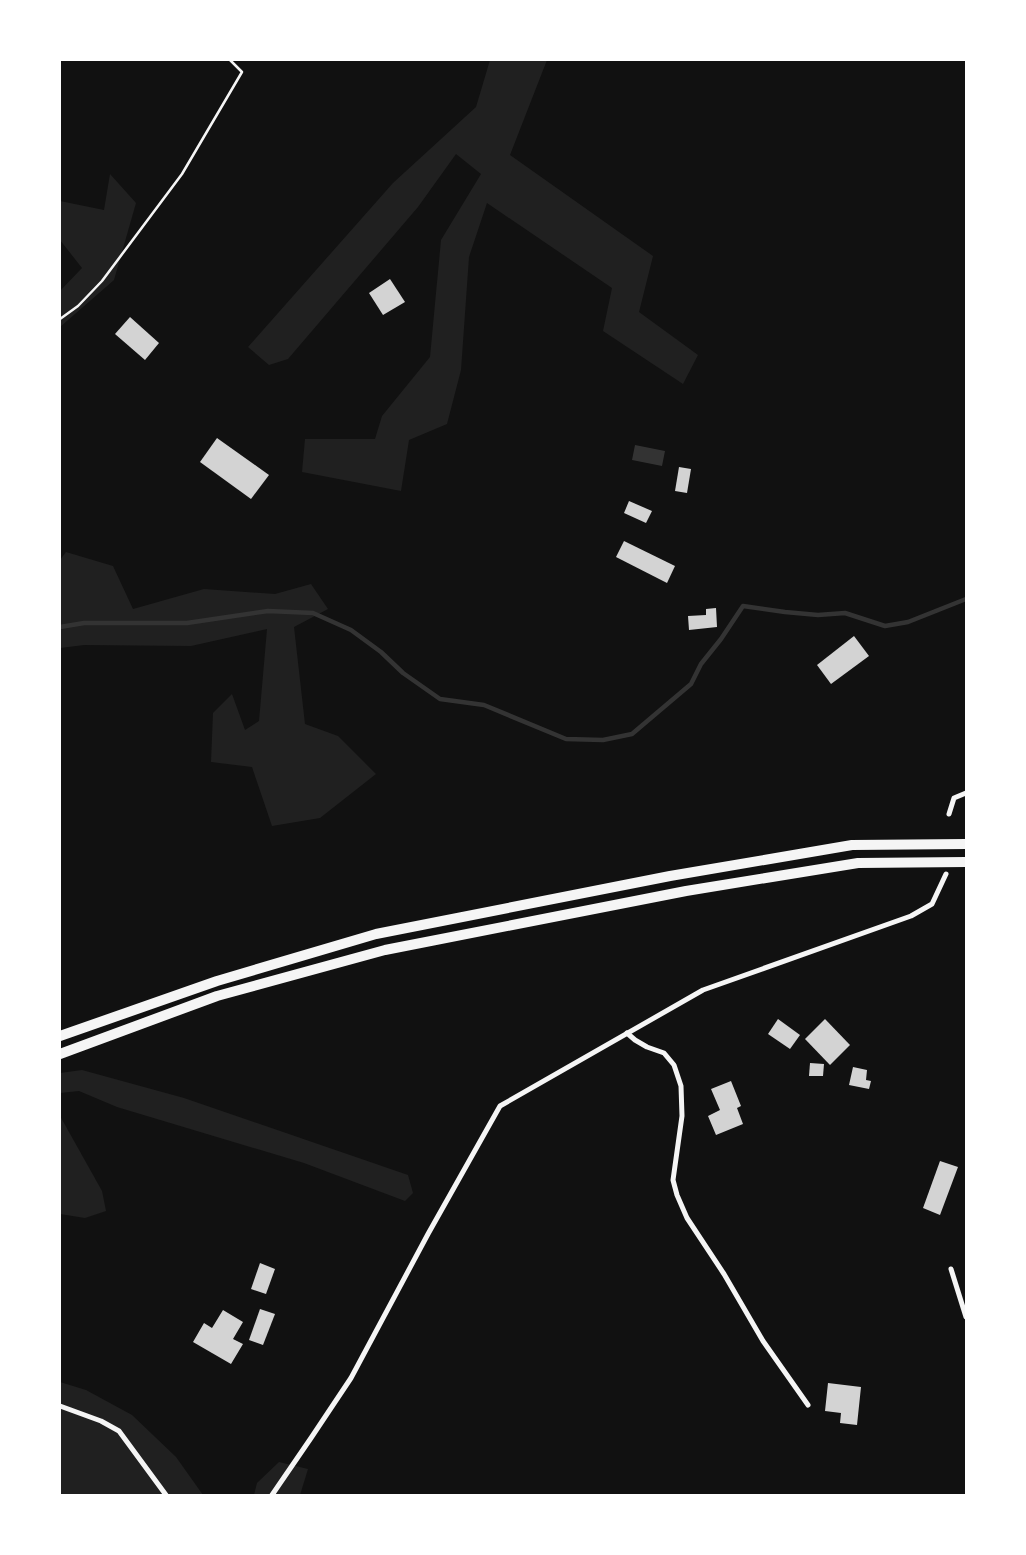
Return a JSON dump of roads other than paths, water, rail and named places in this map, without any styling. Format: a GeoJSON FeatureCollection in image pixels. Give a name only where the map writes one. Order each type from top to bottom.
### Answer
{"type":"FeatureCollection","features":[{"type":"Feature","properties":{"kind":"highway"},"geometry":{"type":"LineString","coordinates":[[60,1036],[217,981],[376,934],[670,876],[852,845],[966,844]]}},
{"type":"Feature","properties":{"kind":"highway"},"geometry":{"type":"LineString","coordinates":[[60,1054],[217,996],[385,950],[686,891],[858,863],[966,862]]}},
{"type":"Feature","properties":{"kind":"street"},"geometry":{"type":"LineString","coordinates":[[949,814],[954,798],[966,793]]}},
{"type":"Feature","properties":{"kind":"street"},"geometry":{"type":"LineString","coordinates":[[272,1495],[351,1378],[428,1234],[500,1106],[703,990],[911,916],[932,904],[946,874]]}},
{"type":"Feature","properties":{"kind":"street"},"geometry":{"type":"LineString","coordinates":[[627,1033],[641,1043],[664,1053],[674,1065],[681,1086],[682,1116],[673,1180],[677,1195],[688,1218],[764,1342],[808,1405]]}},
{"type":"Feature","properties":{"kind":"street"},"geometry":{"type":"LineString","coordinates":[[951,1269],[966,1317]]}},
{"type":"Feature","properties":{"kind":"street"},"geometry":{"type":"LineString","coordinates":[[60,1406],[101,1421],[119,1431],[166,1495]]}},
{"type":"Feature","properties":{"kind":"waterway"},"geometry":{"type":"LineString","coordinates":[[60,627],[84,623],[187,623],[268,611],[313,613],[351,630],[381,652],[403,673],[440,699],[484,705],[566,739],[603,740],[632,734],[691,684],[701,664],[721,639],[743,606],[818,615],[845,613],[885,626],[908,622],[966,599]]}}]}
